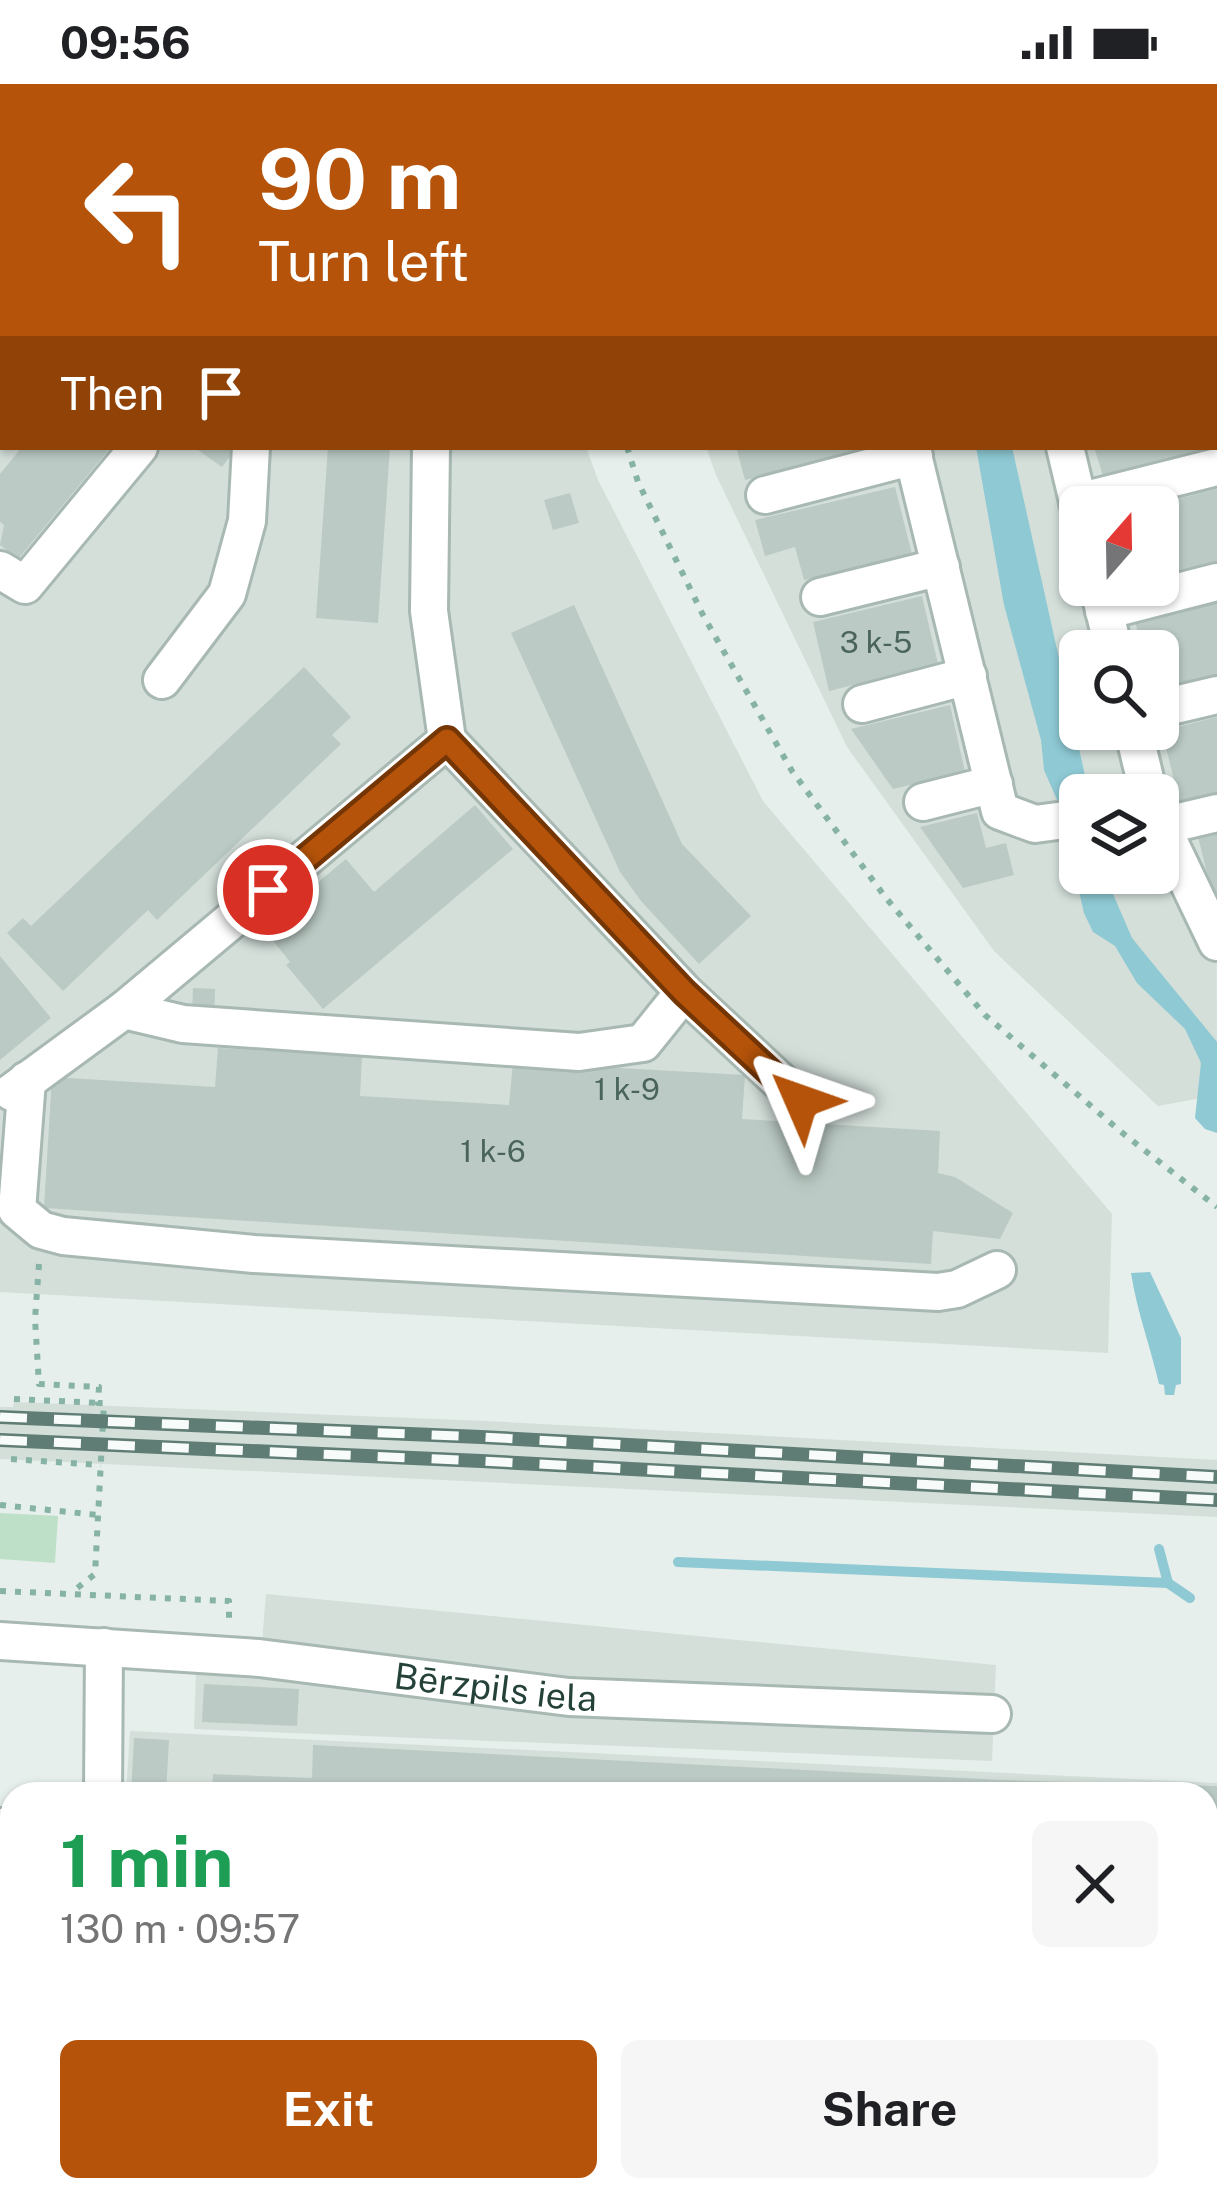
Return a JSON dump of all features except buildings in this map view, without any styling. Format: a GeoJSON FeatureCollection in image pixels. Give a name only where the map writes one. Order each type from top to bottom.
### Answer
{"type":"FeatureCollection","features":[{"type":"Feature","properties":{"kind":"street"},"geometry":{"type":"LineString","coordinates":[[0,570],[25,585],[137,450]]}},
{"type":"Feature","properties":{"kind":"street"},"geometry":{"type":"LineString","coordinates":[[162,680],[227,594],[247,520],[251,450]]}},
{"type":"Feature","properties":{"kind":"street"},"geometry":{"type":"LineString","coordinates":[[431,450],[429,611],[447,740],[684,992],[801,1101]]}},
{"type":"Feature","properties":{"kind":"street"},"geometry":{"type":"LineString","coordinates":[[1066,450],[1074,486]]}},
{"type":"Feature","properties":{"kind":"street"},"geometry":{"type":"LineString","coordinates":[[765,495],[912,452],[1000,811],[1035,824],[1059,821]]}},
{"type":"Feature","properties":{"kind":"street"},"geometry":{"type":"LineString","coordinates":[[1150,486],[1217,467]]}},
{"type":"Feature","properties":{"kind":"street"},"geometry":{"type":"LineString","coordinates":[[820,597],[941,567]]}},
{"type":"Feature","properties":{"kind":"street"},"geometry":{"type":"LineString","coordinates":[[1179,587],[1217,582]]}},
{"type":"Feature","properties":{"kind":"street"},"geometry":{"type":"LineString","coordinates":[[862,704],[968,676]]}},
{"type":"Feature","properties":{"kind":"street"},"geometry":{"type":"LineString","coordinates":[[1179,704],[1217,695]]}},
{"type":"Feature","properties":{"kind":"street"},"geometry":{"type":"LineString","coordinates":[[447,740],[124,1010],[13,1091],[17,1210],[41,1230],[62,1236],[254,1254],[915,1291],[957,1289],[997,1270]]}},
{"type":"Feature","properties":{"kind":"street"},"geometry":{"type":"LineString","coordinates":[[923,802],[994,784]]}},
{"type":"Feature","properties":{"kind":"street"},"geometry":{"type":"LineString","coordinates":[[1179,813],[1217,813]]}},
{"type":"Feature","properties":{"kind":"street"},"geometry":{"type":"LineString","coordinates":[[1179,860],[1215,934]]}},
{"type":"Feature","properties":{"kind":"street"},"geometry":{"type":"LineString","coordinates":[[124,1010],[183,1024],[579,1052],[643,1043],[684,992]]}},
{"type":"Feature","properties":{"kind":"street","name":"Bērzpils iela"},"geometry":{"type":"LineString","coordinates":[[0,1640],[244,1657],[569,1697],[992,1714]]}},
{"type":"Feature","properties":{"kind":"street"},"geometry":{"type":"LineString","coordinates":[[103,1782],[104,1647]]}},
{"type":"Feature","properties":{"kind":"path"},"geometry":{"type":"LineString","coordinates":[[628,450],[638,482],[703,615],[792,771],[886,898],[985,1015],[1217,1207]]}},
{"type":"Feature","properties":{"kind":"path"},"geometry":{"type":"LineString","coordinates":[[41,1230],[35,1319],[40,1384],[99,1387],[98,1402]]}},
{"type":"Feature","properties":{"kind":"path"},"geometry":{"type":"LineString","coordinates":[[14,1399],[104,1403],[95,1574],[71,1592]]}},
{"type":"Feature","properties":{"kind":"path"},"geometry":{"type":"LineString","coordinates":[[11,1459],[101,1465]]}},
{"type":"Feature","properties":{"kind":"path"},"geometry":{"type":"LineString","coordinates":[[0,1505],[99,1515]]}},
{"type":"Feature","properties":{"kind":"path"},"geometry":{"type":"LineString","coordinates":[[0,1591],[229,1601],[244,1657]]}},
{"type":"Feature","properties":{"kind":"shaded area"},"geometry":{"type":"Polygon","coordinates":[[[0,450],[587,450],[598,480],[763,801],[1112,1214],[1108,1353],[0,1292],[0,450]]]}},
{"type":"Feature","properties":{"kind":"shaded area"},"geometry":{"type":"Polygon","coordinates":[[[707,450],[1216,450],[1217,1095],[1158,1106],[994,951],[847,747],[707,450]]]}},
{"type":"Feature","properties":{"kind":"shaded area"},"geometry":{"type":"Polygon","coordinates":[[[14,1402],[486,1421],[1217,1460],[1217,1517],[0,1459],[0,1407],[13,1407],[14,1402]]]}},
{"type":"Feature","properties":{"kind":"shaded area"},"geometry":{"type":"Polygon","coordinates":[[[266,1594],[996,1665],[992,1761],[194,1729],[196,1674],[259,1679],[266,1594]]]}},
{"type":"Feature","properties":{"kind":"shaded area"},"geometry":{"type":"Polygon","coordinates":[[[130,1731],[1196,1782],[127,1782],[130,1731]]]}},
{"type":"Feature","properties":{"kind":"green space"},"geometry":{"type":"Polygon","coordinates":[[[0,1513],[58,1516],[55,1563],[0,1559],[0,1513]]]}},
{"type":"Feature","properties":{"kind":"water"},"geometry":{"type":"Polygon","coordinates":[[[977,450],[1013,450],[1059,659],[1059,750],[1079,750],[1085,774],[1059,774],[1059,802],[1044,770],[1041,740],[1004,605],[977,450]]]}},
{"type":"Feature","properties":{"kind":"water"},"geometry":{"type":"Polygon","coordinates":[[[1080,894],[1113,894],[1132,938],[1217,1042],[1217,1133],[1195,1118],[1201,1063],[1185,1029],[1137,983],[1115,946],[1093,932],[1080,894]]]}},
{"type":"Feature","properties":{"kind":"water"},"geometry":{"type":"Polygon","coordinates":[[[1150,1272],[1181,1338],[1181,1384],[1176,1385],[1174,1395],[1165,1395],[1164,1385],[1159,1384],[1131,1273],[1150,1272]]]}},
{"type":"Feature","properties":{"kind":"waterway"},"geometry":{"type":"LineString","coordinates":[[1159,1549],[1168,1583],[1190,1598]]}},
{"type":"Feature","properties":{"kind":"waterway"},"geometry":{"type":"LineString","coordinates":[[678,1562],[1168,1583]]}},
{"type":"Feature","properties":{"kind":"railway"},"geometry":{"type":"LineString","coordinates":[[0,1417],[481,1437],[1217,1477]]}},
{"type":"Feature","properties":{"kind":"railway"},"geometry":{"type":"LineString","coordinates":[[0,1440],[1217,1500]]}},
{"type":"Feature","properties":{"kind":"route"},"geometry":{"type":"LineString","coordinates":[[268,890],[447,740],[684,992],[801,1101]]}}]}
